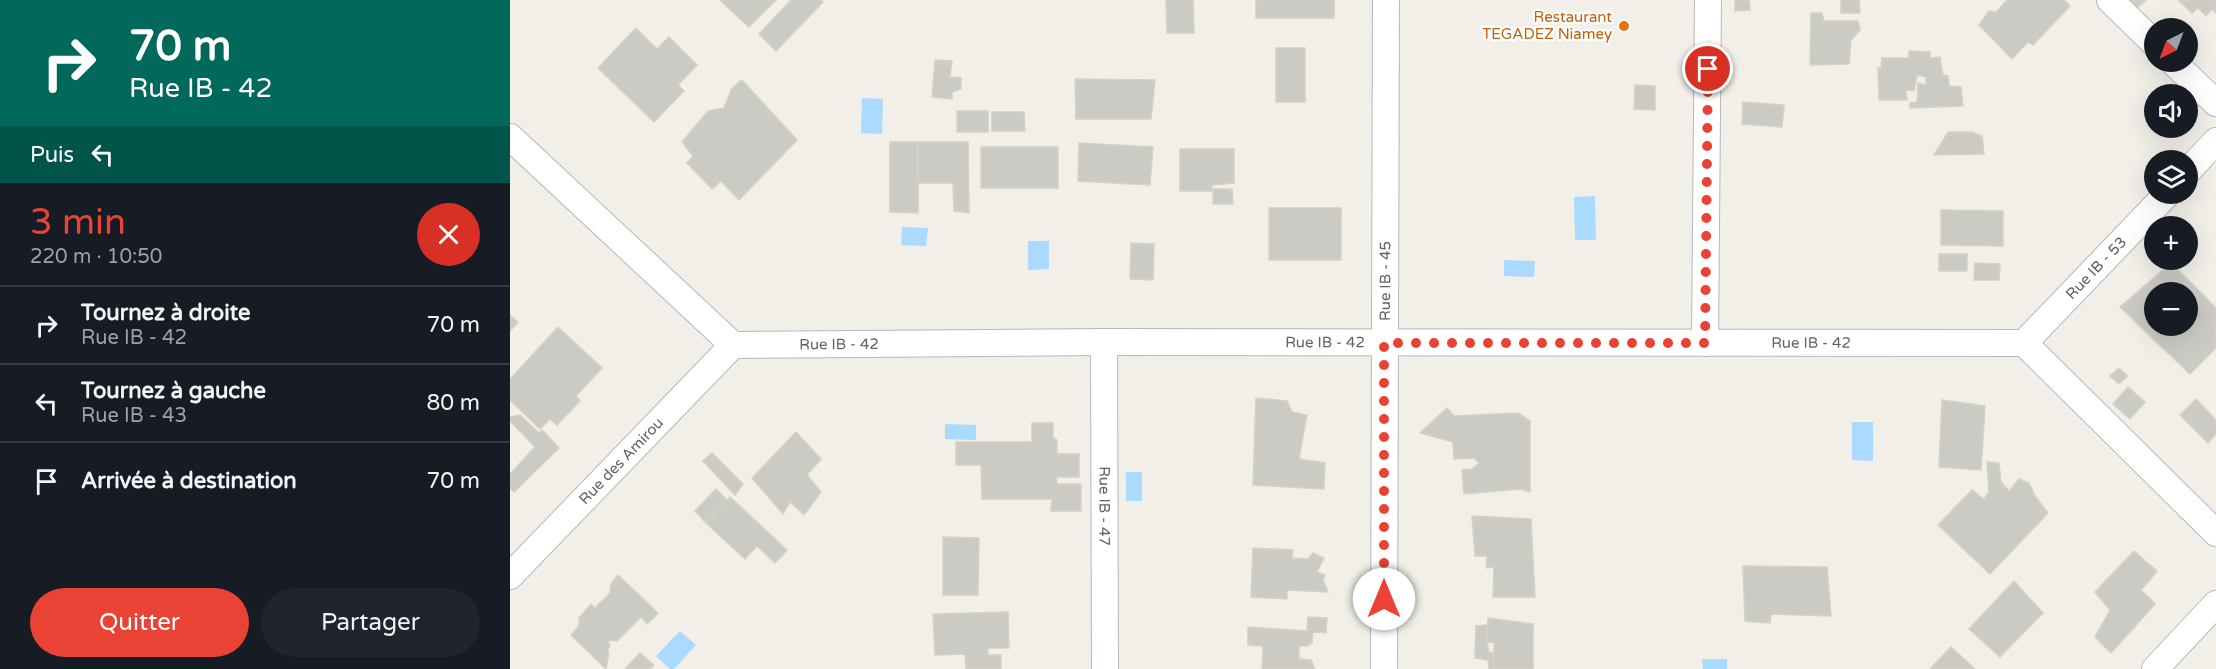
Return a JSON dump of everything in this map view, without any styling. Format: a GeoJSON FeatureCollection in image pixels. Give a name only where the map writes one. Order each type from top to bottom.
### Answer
{"type":"FeatureCollection","features":[{"type":"Feature","properties":{"kind":"street","name":"Rue IB - 45"},"geometry":{"type":"LineString","coordinates":[[1384,669],[1386,0]]}},
{"type":"Feature","properties":{"kind":"street"},"geometry":{"type":"LineString","coordinates":[[1705,343],[1708,0]]}},
{"type":"Feature","properties":{"kind":"street"},"geometry":{"type":"LineString","coordinates":[[2110,0],[2144,33]]}},
{"type":"Feature","properties":{"kind":"street"},"geometry":{"type":"LineString","coordinates":[[2183,72],[2216,103]]}},
{"type":"Feature","properties":{"kind":"street"},"geometry":{"type":"LineString","coordinates":[[510,136],[733,345]]}},
{"type":"Feature","properties":{"kind":"street"},"geometry":{"type":"LineString","coordinates":[[2198,160],[2216,141]]}},
{"type":"Feature","properties":{"kind":"street","name":"Rue IB - 53"},"geometry":{"type":"LineString","coordinates":[[2024,344],[2157,204]]}},
{"type":"Feature","properties":{"kind":"street","name":"Rue IB - 42"},"geometry":{"type":"LineString","coordinates":[[733,345],[1104,342],[2024,344]]}},
{"type":"Feature","properties":{"kind":"street","name":"Rue IB - 47"},"geometry":{"type":"LineString","coordinates":[[1104,342],[1105,669]]}},
{"type":"Feature","properties":{"kind":"street"},"geometry":{"type":"LineString","coordinates":[[2024,344],[2216,533]]}},
{"type":"Feature","properties":{"kind":"street","name":"Rue des Amirou"},"geometry":{"type":"LineString","coordinates":[[510,576],[733,345]]}},
{"type":"Feature","properties":{"kind":"street"},"geometry":{"type":"LineString","coordinates":[[2155,669],[2216,604]]}},
{"type":"Feature","properties":{"kind":"water"},"geometry":{"type":"Polygon","coordinates":[[[862,98],[883,99],[882,134],[861,133],[862,98]]]}},
{"type":"Feature","properties":{"kind":"water"},"geometry":{"type":"Polygon","coordinates":[[[1595,196],[1596,240],[1575,240],[1574,197],[1595,196]]]}},
{"type":"Feature","properties":{"kind":"water"},"geometry":{"type":"Polygon","coordinates":[[[902,227],[928,228],[926,246],[901,245],[902,227]]]}},
{"type":"Feature","properties":{"kind":"water"},"geometry":{"type":"Polygon","coordinates":[[[1028,241],[1049,241],[1049,269],[1028,270],[1028,241]]]}},
{"type":"Feature","properties":{"kind":"water"},"geometry":{"type":"Polygon","coordinates":[[[1504,260],[1535,261],[1534,277],[1504,276],[1504,260]]]}},
{"type":"Feature","properties":{"kind":"water"},"geometry":{"type":"Polygon","coordinates":[[[1852,422],[1873,422],[1873,461],[1852,460],[1852,422]]]}},
{"type":"Feature","properties":{"kind":"water"},"geometry":{"type":"Polygon","coordinates":[[[945,424],[976,425],[976,440],[945,439],[945,424]]]}},
{"type":"Feature","properties":{"kind":"water"},"geometry":{"type":"Polygon","coordinates":[[[1126,472],[1142,472],[1142,501],[1126,501],[1126,472]]]}},
{"type":"Feature","properties":{"kind":"water"},"geometry":{"type":"Polygon","coordinates":[[[680,631],[696,645],[674,669],[670,669],[656,656],[680,631]]]}},
{"type":"Feature","properties":{"kind":"water"},"geometry":{"type":"Polygon","coordinates":[[[1702,659],[1727,659],[1727,669],[1703,669],[1702,659]]]}},
{"type":"Feature","properties":{"kind":"building"},"geometry":{"type":"Polygon","coordinates":[[[720,0],[776,0],[749,27],[720,0]]]}},
{"type":"Feature","properties":{"kind":"building"},"geometry":{"type":"Polygon","coordinates":[[[791,0],[821,0],[823,2],[776,51],[759,34],[791,0]]]}},
{"type":"Feature","properties":{"kind":"building"},"geometry":{"type":"Polygon","coordinates":[[[1166,0],[1193,0],[1194,33],[1167,33],[1166,0]]]}},
{"type":"Feature","properties":{"kind":"building"},"geometry":{"type":"Polygon","coordinates":[[[1256,0],[1334,0],[1334,18],[1256,18],[1256,0]]]}},
{"type":"Feature","properties":{"kind":"building"},"geometry":{"type":"Polygon","coordinates":[[[1735,0],[1749,0],[1750,10],[1735,11],[1735,0]]]}},
{"type":"Feature","properties":{"kind":"building"},"geometry":{"type":"Polygon","coordinates":[[[1841,0],[1859,0],[1860,13],[1841,13],[1841,0]]]}},
{"type":"Feature","properties":{"kind":"building"},"geometry":{"type":"Polygon","coordinates":[[[2007,0],[2064,0],[2070,6],[2033,45],[2028,42],[2012,59],[1979,25],[1989,11],[1996,12],[2007,0]]]}},
{"type":"Feature","properties":{"kind":"building"},"geometry":{"type":"Polygon","coordinates":[[[2131,0],[2146,0],[2138,7],[2131,0]]]}},
{"type":"Feature","properties":{"kind":"building"},"geometry":{"type":"Polygon","coordinates":[[[2178,0],[2216,0],[2216,13],[2212,9],[2206,16],[2198,8],[2192,13],[2178,0]]]}},
{"type":"Feature","properties":{"kind":"building"},"geometry":{"type":"Polygon","coordinates":[[[1811,13],[1822,13],[1824,21],[1858,21],[1860,30],[1851,40],[1849,64],[1810,65],[1811,13]]]}},
{"type":"Feature","properties":{"kind":"building"},"geometry":{"type":"Polygon","coordinates":[[[636,28],[657,49],[669,37],[697,65],[678,85],[684,91],[654,122],[598,68],[636,28]]]}},
{"type":"Feature","properties":{"kind":"building"},"geometry":{"type":"Polygon","coordinates":[[[1276,48],[1305,48],[1305,102],[1276,102],[1276,48]]]}},
{"type":"Feature","properties":{"kind":"building"},"geometry":{"type":"Polygon","coordinates":[[[1909,51],[1930,52],[1930,58],[1940,57],[1943,75],[1948,76],[1949,86],[1961,87],[1963,106],[1910,108],[1910,103],[1917,102],[1918,83],[1926,85],[1926,77],[1917,75],[1914,91],[1906,90],[1907,100],[1879,100],[1878,68],[1881,68],[1882,58],[1909,58],[1909,51]]]}},
{"type":"Feature","properties":{"kind":"building"},"geometry":{"type":"Polygon","coordinates":[[[935,60],[952,61],[950,77],[961,78],[961,89],[952,92],[952,99],[932,97],[935,60]]]}},
{"type":"Feature","properties":{"kind":"building"},"geometry":{"type":"Polygon","coordinates":[[[1075,79],[1155,80],[1151,119],[1076,119],[1075,79]]]}},
{"type":"Feature","properties":{"kind":"building"},"geometry":{"type":"Polygon","coordinates":[[[742,80],[797,140],[739,200],[721,181],[712,189],[687,163],[693,156],[682,142],[708,111],[724,108],[732,88],[742,80]]]}},
{"type":"Feature","properties":{"kind":"building"},"geometry":{"type":"Polygon","coordinates":[[[1635,85],[1655,86],[1655,110],[1634,109],[1635,85]]]}},
{"type":"Feature","properties":{"kind":"building"},"geometry":{"type":"Polygon","coordinates":[[[1743,102],[1784,105],[1782,127],[1742,124],[1743,102]]]}},
{"type":"Feature","properties":{"kind":"building"},"geometry":{"type":"Polygon","coordinates":[[[957,111],[988,111],[988,132],[957,132],[957,111]]]}},
{"type":"Feature","properties":{"kind":"building"},"geometry":{"type":"Polygon","coordinates":[[[992,112],[1024,112],[1025,131],[992,131],[992,112]]]}},
{"type":"Feature","properties":{"kind":"building"},"geometry":{"type":"Polygon","coordinates":[[[1948,132],[1972,132],[1982,136],[1984,154],[1934,155],[1948,132]]]}},
{"type":"Feature","properties":{"kind":"building"},"geometry":{"type":"Polygon","coordinates":[[[890,142],[918,142],[918,213],[890,212],[890,142]]]}},
{"type":"Feature","properties":{"kind":"building"},"geometry":{"type":"Polygon","coordinates":[[[918,142],[968,142],[969,213],[954,211],[953,183],[918,183],[918,142]]]}},
{"type":"Feature","properties":{"kind":"building"},"geometry":{"type":"Polygon","coordinates":[[[1079,143],[1153,147],[1150,185],[1078,181],[1079,143]]]}},
{"type":"Feature","properties":{"kind":"building"},"geometry":{"type":"Polygon","coordinates":[[[981,147],[1058,147],[1058,188],[981,188],[981,147]]]}},
{"type":"Feature","properties":{"kind":"building"},"geometry":{"type":"Polygon","coordinates":[[[1180,149],[1234,149],[1234,183],[1212,185],[1212,191],[1180,191],[1180,149]]]}},
{"type":"Feature","properties":{"kind":"building"},"geometry":{"type":"Polygon","coordinates":[[[1213,189],[1232,189],[1233,204],[1213,204],[1213,189]]]}},
{"type":"Feature","properties":{"kind":"building"},"geometry":{"type":"Polygon","coordinates":[[[1269,208],[1341,208],[1341,260],[1269,260],[1269,208]]]}},
{"type":"Feature","properties":{"kind":"building"},"geometry":{"type":"Polygon","coordinates":[[[1941,210],[2003,211],[2003,246],[1941,245],[1941,210]]]}},
{"type":"Feature","properties":{"kind":"building"},"geometry":{"type":"Polygon","coordinates":[[[1131,243],[1154,244],[1153,280],[1130,279],[1131,243]]]}},
{"type":"Feature","properties":{"kind":"building"},"geometry":{"type":"Polygon","coordinates":[[[1939,254],[1967,254],[1967,271],[1939,271],[1939,254]]]}},
{"type":"Feature","properties":{"kind":"building"},"geometry":{"type":"Polygon","coordinates":[[[1975,263],[2000,264],[1999,280],[1974,280],[1975,263]]]}},
{"type":"Feature","properties":{"kind":"building"},"geometry":{"type":"Polygon","coordinates":[[[2163,270],[2178,270],[2190,282],[2149,282],[2163,270]]]}},
{"type":"Feature","properties":{"kind":"building"},"geometry":{"type":"Polygon","coordinates":[[[2144,286],[2144,330],[2120,307],[2144,286]]]}},
{"type":"Feature","properties":{"kind":"building"},"geometry":{"type":"Polygon","coordinates":[[[2198,290],[2216,308],[2216,348],[2190,374],[2150,336],[2198,336],[2198,290]]]}},
{"type":"Feature","properties":{"kind":"building"},"geometry":{"type":"Polygon","coordinates":[[[510,315],[518,322],[510,331],[510,315]]]}},
{"type":"Feature","properties":{"kind":"building"},"geometry":{"type":"Polygon","coordinates":[[[558,327],[602,368],[576,396],[580,401],[557,425],[550,419],[540,429],[510,400],[510,379],[558,327]]]}},
{"type":"Feature","properties":{"kind":"building"},"geometry":{"type":"Polygon","coordinates":[[[2119,368],[2127,376],[2119,384],[2110,376],[2119,368]]]}},
{"type":"Feature","properties":{"kind":"building"},"geometry":{"type":"Polygon","coordinates":[[[2128,387],[2145,402],[2130,419],[2113,404],[2128,387]]]}},
{"type":"Feature","properties":{"kind":"building"},"geometry":{"type":"Polygon","coordinates":[[[1256,398],[1287,401],[1292,412],[1307,415],[1299,459],[1325,463],[1324,489],[1253,485],[1256,398]]]}},
{"type":"Feature","properties":{"kind":"building"},"geometry":{"type":"Polygon","coordinates":[[[2196,399],[2216,420],[2216,434],[2208,443],[2180,415],[2196,399]]]}},
{"type":"Feature","properties":{"kind":"building"},"geometry":{"type":"Polygon","coordinates":[[[1942,400],[1985,406],[1981,470],[1939,467],[1942,400]]]}},
{"type":"Feature","properties":{"kind":"building"},"geometry":{"type":"Polygon","coordinates":[[[1447,408],[1454,416],[1518,413],[1530,421],[1530,492],[1521,489],[1464,494],[1462,470],[1472,469],[1479,463],[1474,458],[1454,459],[1453,442],[1420,433],[1447,408]]]}},
{"type":"Feature","properties":{"kind":"building"},"geometry":{"type":"Polygon","coordinates":[[[520,415],[539,433],[542,430],[559,448],[514,492],[510,488],[510,474],[535,447],[510,421],[510,417],[520,415]]]}},
{"type":"Feature","properties":{"kind":"building"},"geometry":{"type":"Polygon","coordinates":[[[1032,423],[1053,423],[1053,438],[1057,440],[1057,454],[1079,454],[1079,477],[1056,477],[1057,484],[1081,484],[1081,511],[1051,511],[1052,499],[982,499],[981,465],[956,465],[956,442],[1032,442],[1032,423]]]}},
{"type":"Feature","properties":{"kind":"building"},"geometry":{"type":"Polygon","coordinates":[[[796,432],[821,459],[807,475],[821,492],[804,515],[790,502],[783,514],[752,478],[796,432]]]}},
{"type":"Feature","properties":{"kind":"building"},"geometry":{"type":"Polygon","coordinates":[[[712,453],[743,484],[735,495],[703,461],[712,453]]]}},
{"type":"Feature","properties":{"kind":"building"},"geometry":{"type":"Polygon","coordinates":[[[1987,462],[1999,463],[2001,482],[2009,491],[2019,479],[2029,483],[2035,496],[2048,513],[1990,574],[1938,525],[1972,490],[1984,499],[1989,492],[1987,462]]]}},
{"type":"Feature","properties":{"kind":"building"},"geometry":{"type":"Polygon","coordinates":[[[716,489],[727,500],[706,523],[695,511],[716,489]]]}},
{"type":"Feature","properties":{"kind":"building"},"geometry":{"type":"Polygon","coordinates":[[[730,497],[787,550],[775,563],[757,546],[745,559],[706,523],[730,497]]]}},
{"type":"Feature","properties":{"kind":"building"},"geometry":{"type":"Polygon","coordinates":[[[1472,516],[1531,519],[1535,597],[1493,597],[1494,567],[1486,568],[1487,556],[1475,556],[1472,516]]]}},
{"type":"Feature","properties":{"kind":"building"},"geometry":{"type":"Polygon","coordinates":[[[943,537],[979,538],[978,595],[943,595],[943,537]]]}},
{"type":"Feature","properties":{"kind":"building"},"geometry":{"type":"Polygon","coordinates":[[[1253,548],[1293,550],[1292,558],[1308,559],[1313,553],[1324,558],[1317,572],[1325,575],[1323,580],[1328,592],[1287,590],[1287,599],[1251,597],[1253,548]]]}},
{"type":"Feature","properties":{"kind":"building"},"geometry":{"type":"Polygon","coordinates":[[[2134,551],[2157,571],[2141,590],[2155,604],[2111,653],[2095,637],[2110,610],[2095,592],[2134,551]]]}},
{"type":"Feature","properties":{"kind":"building"},"geometry":{"type":"Polygon","coordinates":[[[1743,566],[1827,567],[1831,616],[1771,614],[1770,623],[1745,621],[1743,566]]]}},
{"type":"Feature","properties":{"kind":"building"},"geometry":{"type":"Polygon","coordinates":[[[618,575],[658,613],[647,624],[641,617],[617,641],[608,640],[610,646],[607,650],[609,652],[606,669],[571,635],[579,626],[579,618],[591,604],[595,608],[610,593],[611,584],[618,575]]]}},
{"type":"Feature","properties":{"kind":"building"},"geometry":{"type":"Polygon","coordinates":[[[2014,581],[2043,613],[2000,657],[1969,629],[2014,581]]]}},
{"type":"Feature","properties":{"kind":"building"},"geometry":{"type":"Polygon","coordinates":[[[1008,612],[1009,648],[988,648],[988,655],[1001,655],[1001,669],[966,669],[965,654],[935,655],[933,614],[1008,612]]]}},
{"type":"Feature","properties":{"kind":"building"},"geometry":{"type":"Polygon","coordinates":[[[1308,617],[1327,618],[1326,633],[1313,632],[1312,643],[1299,646],[1299,659],[1311,660],[1315,669],[1262,669],[1263,646],[1248,645],[1248,627],[1307,631],[1308,617]]]}},
{"type":"Feature","properties":{"kind":"building"},"geometry":{"type":"Polygon","coordinates":[[[1488,618],[1533,624],[1533,669],[1494,669],[1494,642],[1487,643],[1488,618]]]}},
{"type":"Feature","properties":{"kind":"building"},"geometry":{"type":"Polygon","coordinates":[[[1487,625],[1487,643],[1489,652],[1494,653],[1494,669],[1489,669],[1488,660],[1475,658],[1476,626],[1487,625]]]}},
{"type":"Feature","properties":{"kind":"building"},"geometry":{"type":"Polygon","coordinates":[[[1951,647],[1975,669],[1930,669],[1951,647]]]}},
{"type":"Feature","properties":{"kind":"building"},"geometry":{"type":"Polygon","coordinates":[[[640,653],[654,665],[650,669],[625,669],[640,653]]]}},
{"type":"Feature","properties":{"kind":"place","name":"Restaurant TEGADEZ Niamey"},"geometry":{"type":"Point","coordinates":[1624,26]}},
{"type":"Feature","properties":{"kind":"route"},"geometry":{"type":"LineString","coordinates":[[1384,599],[1384,343],[1705,343],[1708,69]]}}]}
